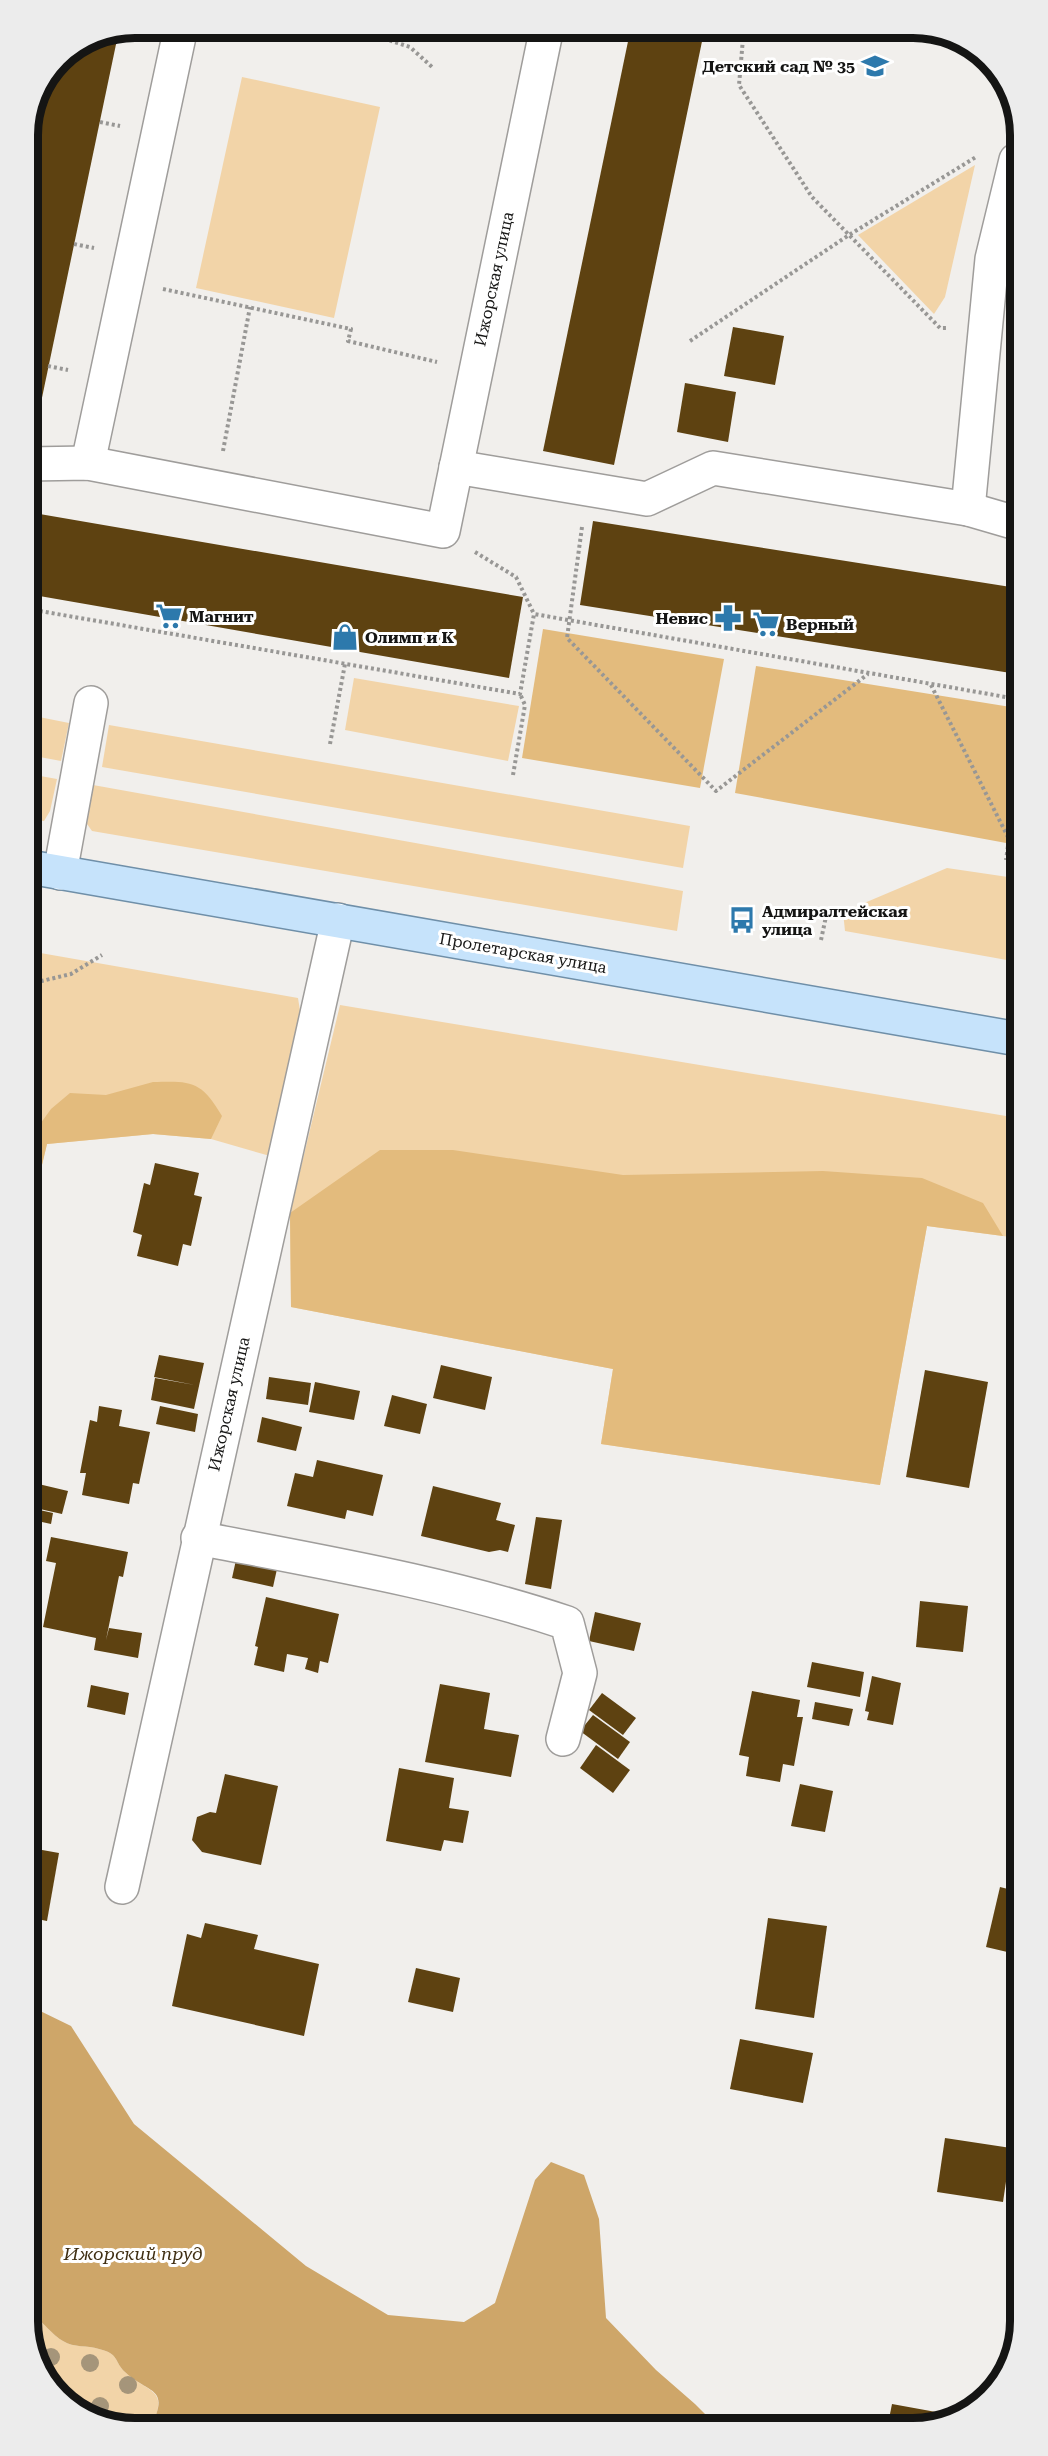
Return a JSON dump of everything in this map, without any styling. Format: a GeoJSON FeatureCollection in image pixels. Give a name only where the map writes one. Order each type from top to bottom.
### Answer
{"type":"FeatureCollection","features":[{"type":"Feature","properties":{"kind":"main road","name":"Пролетарская улица"},"geometry":{"type":"LineString","coordinates":[[44,870],[1010,1038]]}},
{"type":"Feature","properties":{"kind":"street"},"geometry":{"type":"LineString","coordinates":[[88,463],[179,38]]}},
{"type":"Feature","properties":{"kind":"street","name":"Ижорская улица"},"geometry":{"type":"LineString","coordinates":[[442,531],[545,38]]}},
{"type":"Feature","properties":{"kind":"street"},"geometry":{"type":"LineString","coordinates":[[968,508],[1001,156]]}},
{"type":"Feature","properties":{"kind":"street"},"geometry":{"type":"LineString","coordinates":[[38,464],[88,463],[442,531]]}},
{"type":"Feature","properties":{"kind":"street"},"geometry":{"type":"LineString","coordinates":[[456,466],[647,499],[713,468],[968,508],[1010,521]]}},
{"type":"Feature","properties":{"kind":"street"},"geometry":{"type":"LineString","coordinates":[[44,870],[91,703]]}},
{"type":"Feature","properties":{"kind":"street","name":"Ижорская улица"},"geometry":{"type":"LineString","coordinates":[[122,1887],[198,1538],[338,920]]}},
{"type":"Feature","properties":{"kind":"street"},"geometry":{"type":"LineString","coordinates":[[198,1538],[337,1564],[521,1607],[567,1623],[580,1673],[563,1739]]}},
{"type":"Feature","properties":{"kind":"path"},"geometry":{"type":"LineString","coordinates":[[381,38],[410,47],[432,67]]}},
{"type":"Feature","properties":{"kind":"path"},"geometry":{"type":"LineString","coordinates":[[500,38],[510,40]]}},
{"type":"Feature","properties":{"kind":"path"},"geometry":{"type":"LineString","coordinates":[[743,38],[739,85],[812,197],[940,328],[985,333]]}},
{"type":"Feature","properties":{"kind":"path"},"geometry":{"type":"LineString","coordinates":[[690,341],[849,236],[1001,156]]}},
{"type":"Feature","properties":{"kind":"path"},"geometry":{"type":"LineString","coordinates":[[126,281],[351,329],[348,341],[443,364]]}},
{"type":"Feature","properties":{"kind":"path"},"geometry":{"type":"LineString","coordinates":[[229,490],[222,453],[250,307]]}},
{"type":"Feature","properties":{"kind":"path"},"geometry":{"type":"LineString","coordinates":[[588,489],[567,638],[716,791],[869,674]]}},
{"type":"Feature","properties":{"kind":"path"},"geometry":{"type":"LineString","coordinates":[[442,531],[516,578],[534,614],[520,694],[525,705],[513,775]]}},
{"type":"Feature","properties":{"kind":"path"},"geometry":{"type":"LineString","coordinates":[[38,611],[520,694]]}},
{"type":"Feature","properties":{"kind":"path"},"geometry":{"type":"LineString","coordinates":[[534,614],[1010,698]]}},
{"type":"Feature","properties":{"kind":"path"},"geometry":{"type":"LineString","coordinates":[[330,744],[345,664]]}},
{"type":"Feature","properties":{"kind":"path"},"geometry":{"type":"LineString","coordinates":[[931,685],[1009,839],[1006,860]]}},
{"type":"Feature","properties":{"kind":"path"},"geometry":{"type":"LineString","coordinates":[[820,940],[828,907]]}},
{"type":"Feature","properties":{"kind":"path"},"geometry":{"type":"LineString","coordinates":[[38,982],[71,974],[102,955]]}},
{"type":"Feature","properties":{"kind":"shaded area"},"geometry":{"type":"Polygon","coordinates":[[[242,77],[380,107],[334,318],[196,288],[242,77]]]}},
{"type":"Feature","properties":{"kind":"shaded area"},"geometry":{"type":"Polygon","coordinates":[[[975,165],[945,297],[934,314],[858,235],[975,165]]]}},
{"type":"Feature","properties":{"kind":"shaded area"},"geometry":{"type":"Polygon","coordinates":[[[543,629],[724,659],[700,788],[522,758],[543,629]]]}},
{"type":"Feature","properties":{"kind":"shaded area"},"geometry":{"type":"Polygon","coordinates":[[[756,666],[1010,707],[1010,844],[735,793],[756,666]]]}},
{"type":"Feature","properties":{"kind":"shaded area"},"geometry":{"type":"Polygon","coordinates":[[[354,678],[519,706],[508,761],[345,730],[354,678]]]}},
{"type":"Feature","properties":{"kind":"shaded area"},"geometry":{"type":"Polygon","coordinates":[[[38,717],[69,723],[61,761],[38,757],[38,717]]]}},
{"type":"Feature","properties":{"kind":"shaded area"},"geometry":{"type":"Polygon","coordinates":[[[109,725],[690,826],[683,868],[102,767],[109,725]]]}},
{"type":"Feature","properties":{"kind":"shaded area"},"geometry":{"type":"Polygon","coordinates":[[[38,776],[57,779],[50,811],[44,821],[38,820],[38,776]]]}},
{"type":"Feature","properties":{"kind":"shaded area"},"geometry":{"type":"Polygon","coordinates":[[[93,785],[683,891],[677,931],[92,831],[87,824],[93,785]]]}},
{"type":"Feature","properties":{"kind":"shaded area"},"geometry":{"type":"Polygon","coordinates":[[[947,868],[1008,877],[1010,879],[1010,961],[845,931],[843,912],[947,868]]]}},
{"type":"Feature","properties":{"kind":"shaded area"},"geometry":{"type":"Polygon","coordinates":[[[38,953],[298,998],[301,1017],[270,1156],[211,1139],[153,1134],[47,1144],[38,1182],[38,953]]]}},
{"type":"Feature","properties":{"kind":"shaded area"},"geometry":{"type":"Polygon","coordinates":[[[340,1005],[1010,1117],[1010,1237],[927,1226],[880,1485],[601,1444],[613,1369],[291,1307],[290,1213],[340,1005]]]}},
{"type":"Feature","properties":{"kind":"shaded area"},"geometry":{"type":"Polygon","coordinates":[[[153,1082],[186,1083],[194,1085],[208,1095],[222,1116],[211,1139],[153,1134],[47,1144],[38,1182],[38,1127],[51,1109],[70,1093],[106,1095],[153,1082]]]}},
{"type":"Feature","properties":{"kind":"shaded area"},"geometry":{"type":"Polygon","coordinates":[[[380,1150],[453,1150],[623,1175],[823,1171],[922,1178],[983,1203],[1003,1236],[927,1226],[880,1485],[601,1444],[613,1369],[291,1307],[290,1213],[380,1150]]]}},
{"type":"Feature","properties":{"kind":"shaded area"},"geometry":{"type":"Polygon","coordinates":[[[38,2318],[63,2341],[110,2353],[125,2372],[154,2393],[158,2399],[155,2418],[116,2417],[86,2405],[66,2390],[54,2375],[43,2352],[39,2340],[38,2318]]]}},
{"type":"Feature","properties":{"kind":"water","name":"Ижорский пруд"},"geometry":{"type":"Polygon","coordinates":[[[38,2010],[71,2026],[134,2124],[306,2266],[388,2315],[464,2322],[495,2303],[535,2180],[551,2162],[584,2175],[599,2219],[606,2318],[656,2370],[709,2418],[155,2418],[158,2405],[155,2393],[125,2372],[110,2353],[72,2345],[52,2332],[38,2318],[38,2010]]]}},
{"type":"Feature","properties":{"kind":"building"},"geometry":{"type":"Polygon","coordinates":[[[629,38],[703,38],[614,465],[543,451],[629,38]]]}},
{"type":"Feature","properties":{"kind":"building"},"geometry":{"type":"Polygon","coordinates":[[[117,39],[39,412],[38,128],[41,110],[58,76],[71,62],[86,51],[117,39]]]}},
{"type":"Feature","properties":{"kind":"building"},"geometry":{"type":"Polygon","coordinates":[[[733,327],[784,336],[775,385],[724,376],[733,327]]]}},
{"type":"Feature","properties":{"kind":"building"},"geometry":{"type":"Polygon","coordinates":[[[685,383],[736,392],[728,442],[677,432],[685,383]]]}},
{"type":"Feature","properties":{"kind":"building"},"geometry":{"type":"Polygon","coordinates":[[[38,514],[523,597],[509,678],[38,596],[38,514]]]}},
{"type":"Feature","properties":{"kind":"building"},"geometry":{"type":"Polygon","coordinates":[[[593,521],[1010,587],[1010,673],[580,605],[593,521]]]}},
{"type":"Feature","properties":{"kind":"building"},"geometry":{"type":"Polygon","coordinates":[[[155,1163],[199,1173],[194,1195],[202,1197],[191,1246],[183,1244],[178,1266],[137,1256],[142,1235],[133,1232],[144,1183],[150,1185],[155,1163]]]}},
{"type":"Feature","properties":{"kind":"building"},"geometry":{"type":"Polygon","coordinates":[[[159,1355],[204,1363],[194,1409],[151,1400],[155,1378],[195,1385],[154,1377],[159,1355]]]}},
{"type":"Feature","properties":{"kind":"building"},"geometry":{"type":"Polygon","coordinates":[[[441,1365],[492,1377],[485,1410],[433,1398],[441,1365]]]}},
{"type":"Feature","properties":{"kind":"building"},"geometry":{"type":"Polygon","coordinates":[[[925,1370],[988,1382],[969,1488],[906,1477],[925,1370]]]}},
{"type":"Feature","properties":{"kind":"building"},"geometry":{"type":"Polygon","coordinates":[[[269,1377],[311,1383],[308,1405],[266,1399],[269,1377]]]}},
{"type":"Feature","properties":{"kind":"building"},"geometry":{"type":"Polygon","coordinates":[[[315,1382],[360,1391],[354,1420],[309,1412],[315,1382]]]}},
{"type":"Feature","properties":{"kind":"building"},"geometry":{"type":"Polygon","coordinates":[[[392,1395],[427,1404],[420,1434],[384,1426],[392,1395]]]}},
{"type":"Feature","properties":{"kind":"building"},"geometry":{"type":"Polygon","coordinates":[[[99,1406],[122,1410],[119,1426],[150,1432],[139,1484],[133,1483],[129,1504],[82,1495],[86,1473],[80,1473],[90,1420],[97,1422],[99,1406]]]}},
{"type":"Feature","properties":{"kind":"building"},"geometry":{"type":"Polygon","coordinates":[[[160,1406],[198,1414],[195,1432],[156,1424],[160,1406]]]}},
{"type":"Feature","properties":{"kind":"building"},"geometry":{"type":"Polygon","coordinates":[[[262,1417],[302,1427],[296,1451],[257,1442],[262,1417]]]}},
{"type":"Feature","properties":{"kind":"building"},"geometry":{"type":"Polygon","coordinates":[[[317,1460],[383,1475],[373,1516],[347,1510],[345,1519],[287,1506],[295,1473],[313,1477],[317,1460]]]}},
{"type":"Feature","properties":{"kind":"building"},"geometry":{"type":"Polygon","coordinates":[[[38,1484],[68,1491],[62,1514],[38,1509],[38,1484]]]}},
{"type":"Feature","properties":{"kind":"building"},"geometry":{"type":"Polygon","coordinates":[[[433,1486],[501,1503],[496,1520],[515,1525],[508,1552],[500,1550],[489,1552],[421,1536],[433,1486]]]}},
{"type":"Feature","properties":{"kind":"building"},"geometry":{"type":"Polygon","coordinates":[[[38,1510],[53,1513],[51,1524],[38,1521],[38,1510]]]}},
{"type":"Feature","properties":{"kind":"building"},"geometry":{"type":"Polygon","coordinates":[[[536,1517],[562,1520],[551,1589],[525,1584],[536,1517]]]}},
{"type":"Feature","properties":{"kind":"building"},"geometry":{"type":"Polygon","coordinates":[[[51,1537],[128,1552],[123,1577],[119,1576],[106,1640],[109,1628],[142,1633],[138,1658],[94,1650],[96,1638],[43,1627],[56,1563],[46,1561],[51,1537]]]}},
{"type":"Feature","properties":{"kind":"building"},"geometry":{"type":"Polygon","coordinates":[[[236,1560],[277,1569],[273,1587],[232,1578],[236,1560]]]}},
{"type":"Feature","properties":{"kind":"building"},"geometry":{"type":"Polygon","coordinates":[[[266,1597],[339,1614],[328,1663],[320,1661],[318,1673],[305,1669],[308,1658],[287,1654],[284,1672],[254,1665],[258,1647],[255,1646],[266,1597]]]}},
{"type":"Feature","properties":{"kind":"building"},"geometry":{"type":"Polygon","coordinates":[[[920,1601],[968,1606],[963,1652],[916,1647],[920,1601]]]}},
{"type":"Feature","properties":{"kind":"building"},"geometry":{"type":"Polygon","coordinates":[[[595,1612],[641,1623],[634,1651],[589,1641],[595,1612]]]}},
{"type":"Feature","properties":{"kind":"building"},"geometry":{"type":"Polygon","coordinates":[[[812,1662],[864,1672],[860,1697],[807,1687],[812,1662]]]}},
{"type":"Feature","properties":{"kind":"building"},"geometry":{"type":"Polygon","coordinates":[[[872,1676],[901,1683],[893,1725],[867,1720],[869,1712],[865,1711],[872,1676]]]}},
{"type":"Feature","properties":{"kind":"building"},"geometry":{"type":"Polygon","coordinates":[[[440,1684],[490,1693],[484,1729],[519,1735],[511,1777],[425,1762],[440,1684]]]}},
{"type":"Feature","properties":{"kind":"building"},"geometry":{"type":"Polygon","coordinates":[[[91,1685],[129,1693],[125,1715],[87,1707],[91,1685]]]}},
{"type":"Feature","properties":{"kind":"building"},"geometry":{"type":"Polygon","coordinates":[[[752,1691],[800,1700],[797,1717],[803,1717],[794,1766],[783,1764],[780,1782],[746,1776],[749,1757],[739,1755],[752,1691]]]}},
{"type":"Feature","properties":{"kind":"building"},"geometry":{"type":"Polygon","coordinates":[[[602,1693],[636,1718],[623,1735],[589,1710],[602,1693]]]}},
{"type":"Feature","properties":{"kind":"building"},"geometry":{"type":"Polygon","coordinates":[[[815,1702],[853,1709],[849,1726],[812,1719],[815,1702]]]}},
{"type":"Feature","properties":{"kind":"building"},"geometry":{"type":"Polygon","coordinates":[[[593,1715],[630,1742],[618,1759],[580,1731],[593,1715]]]}},
{"type":"Feature","properties":{"kind":"building"},"geometry":{"type":"Polygon","coordinates":[[[596,1745],[630,1770],[613,1793],[580,1768],[596,1745]]]}},
{"type":"Feature","properties":{"kind":"building"},"geometry":{"type":"Polygon","coordinates":[[[399,1768],[454,1778],[449,1808],[469,1811],[463,1843],[444,1840],[441,1851],[386,1841],[399,1768]]]}},
{"type":"Feature","properties":{"kind":"building"},"geometry":{"type":"Polygon","coordinates":[[[225,1774],[278,1786],[261,1865],[202,1852],[192,1840],[197,1817],[210,1812],[216,1813],[225,1774]]]}},
{"type":"Feature","properties":{"kind":"building"},"geometry":{"type":"Polygon","coordinates":[[[800,1784],[833,1791],[825,1832],[791,1826],[800,1784]]]}},
{"type":"Feature","properties":{"kind":"building"},"geometry":{"type":"Polygon","coordinates":[[[38,1849],[59,1853],[47,1921],[38,1919],[38,1849]]]}},
{"type":"Feature","properties":{"kind":"building"},"geometry":{"type":"Polygon","coordinates":[[[1000,1887],[1010,1890],[1010,1953],[986,1947],[1000,1887]]]}},
{"type":"Feature","properties":{"kind":"building"},"geometry":{"type":"Polygon","coordinates":[[[768,1918],[827,1926],[814,2018],[755,2009],[768,1918]]]}},
{"type":"Feature","properties":{"kind":"building"},"geometry":{"type":"Polygon","coordinates":[[[205,1923],[258,1935],[254,1949],[319,1964],[304,2036],[172,2006],[187,1934],[201,1938],[205,1923]]]}},
{"type":"Feature","properties":{"kind":"building"},"geometry":{"type":"Polygon","coordinates":[[[416,1968],[460,1978],[453,2012],[408,2002],[416,1968]]]}},
{"type":"Feature","properties":{"kind":"building"},"geometry":{"type":"Polygon","coordinates":[[[740,2039],[813,2053],[803,2103],[730,2089],[740,2039]]]}},
{"type":"Feature","properties":{"kind":"building"},"geometry":{"type":"Polygon","coordinates":[[[945,2138],[1010,2148],[1003,2202],[937,2192],[945,2138]]]}},
{"type":"Feature","properties":{"kind":"building"},"geometry":{"type":"Polygon","coordinates":[[[892,2404],[943,2413],[932,2417],[889,2418],[892,2404]]]}},
{"type":"Feature","properties":{"kind":"place","name":"Детский сад № 35"},"geometry":{"type":"Point","coordinates":[875,66]}},
{"type":"Feature","properties":{"kind":"place","name":"Магнит"},"geometry":{"type":"Point","coordinates":[169,616]}},
{"type":"Feature","properties":{"kind":"place","name":"Невис"},"geometry":{"type":"Point","coordinates":[728,618]}},
{"type":"Feature","properties":{"kind":"place","name":"Верный"},"geometry":{"type":"Point","coordinates":[766,624]}},
{"type":"Feature","properties":{"kind":"place","name":"Олимп и К"},"geometry":{"type":"Point","coordinates":[345,637]}},
{"type":"Feature","properties":{"kind":"place","name":"Адмиралтейская улица"},"geometry":{"type":"Point","coordinates":[742,920]}}]}
